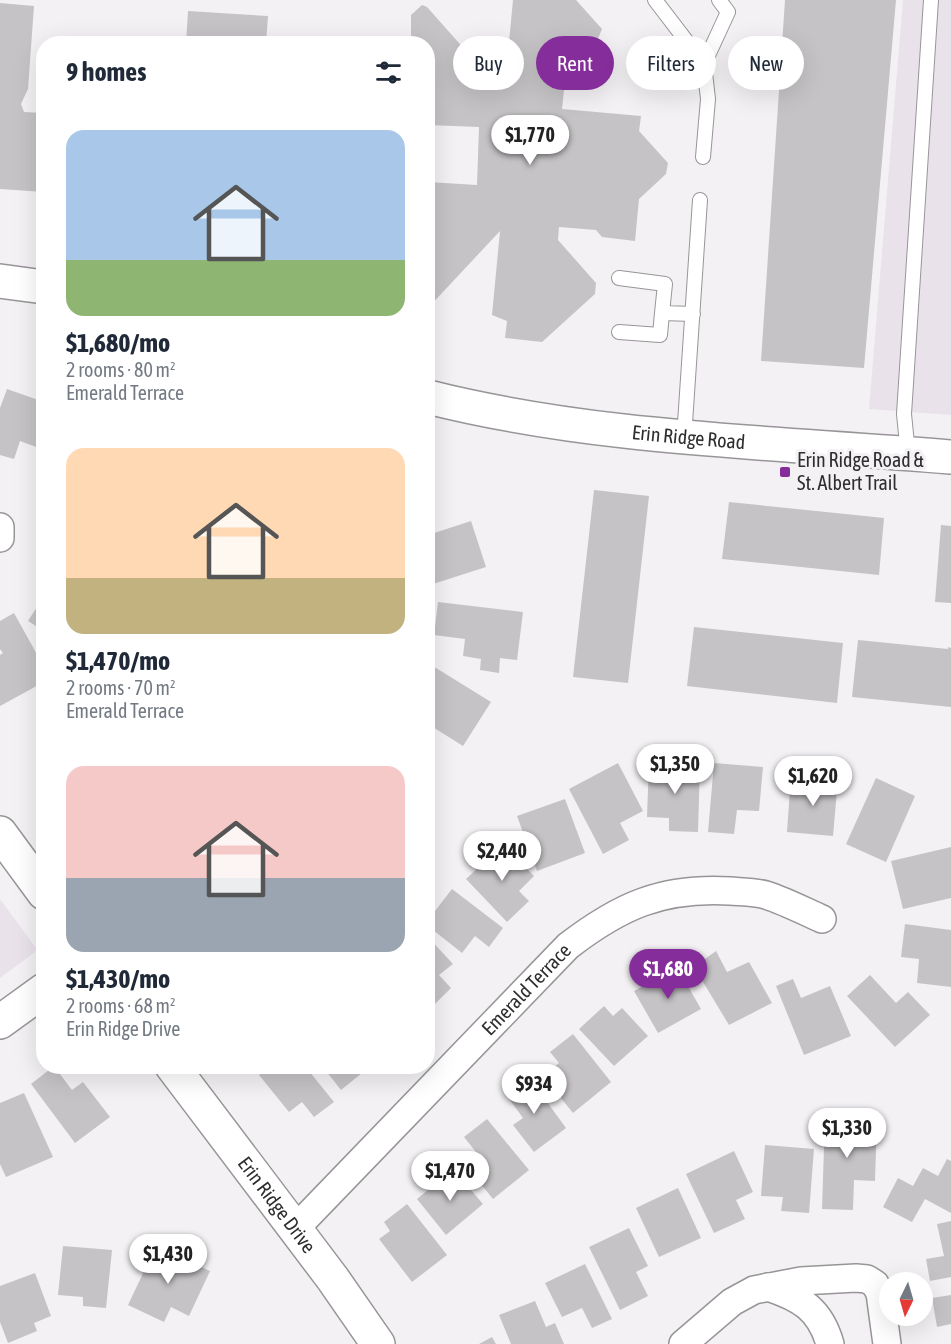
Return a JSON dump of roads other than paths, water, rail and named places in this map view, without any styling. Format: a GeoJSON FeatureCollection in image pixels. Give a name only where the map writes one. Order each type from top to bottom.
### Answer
{"type":"FeatureCollection","features":[{"type":"Feature","properties":{"kind":"street"},"geometry":{"type":"LineString","coordinates":[[0,281],[36,286]]}},
{"type":"Feature","properties":{"kind":"street","name":"Erin Ridge Road"},"geometry":{"type":"LineString","coordinates":[[435,399],[520,417],[609,430],[684,438],[951,458]]}},
{"type":"Feature","properties":{"kind":"street"},"geometry":{"type":"LineString","coordinates":[[0,527],[0,538]]}},
{"type":"Feature","properties":{"kind":"street"},"geometry":{"type":"LineString","coordinates":[[0,833],[36,882]]}},
{"type":"Feature","properties":{"kind":"street","name":"Emerald Terrace"},"geometry":{"type":"LineString","coordinates":[[295,1229],[568,946],[605,919],[645,900],[666,895],[715,890],[764,895],[822,919]]}},
{"type":"Feature","properties":{"kind":"street"},"geometry":{"type":"LineString","coordinates":[[0,1022],[36,996]]}},
{"type":"Feature","properties":{"kind":"street","name":"Erin Ridge Drive"},"geometry":{"type":"LineString","coordinates":[[178,1074],[333,1279],[378,1344]]}},
{"type":"Feature","properties":{"kind":"street"},"geometry":{"type":"LineString","coordinates":[[683,1344],[732,1302],[754,1290],[801,1281],[867,1279],[875,1284],[880,1293],[887,1344]]}},
{"type":"Feature","properties":{"kind":"street"},"geometry":{"type":"LineString","coordinates":[[768,1287],[793,1296],[810,1308],[823,1324],[830,1344]]}},
{"type":"Feature","properties":{"kind":"lane"},"geometry":{"type":"LineString","coordinates":[[655,0],[683,36]]}},
{"type":"Feature","properties":{"kind":"lane"},"geometry":{"type":"LineString","coordinates":[[716,38],[728,12],[719,0]]}},
{"type":"Feature","properties":{"kind":"lane"},"geometry":{"type":"LineString","coordinates":[[908,454],[904,414],[931,0]]}},
{"type":"Feature","properties":{"kind":"lane"},"geometry":{"type":"LineString","coordinates":[[703,156],[707,90]]}},
{"type":"Feature","properties":{"kind":"lane"},"geometry":{"type":"LineString","coordinates":[[684,438],[700,200]]}},
{"type":"Feature","properties":{"kind":"lane"},"geometry":{"type":"LineString","coordinates":[[619,278],[665,284],[660,335],[619,332]]}},
{"type":"Feature","properties":{"kind":"lane"},"geometry":{"type":"LineString","coordinates":[[662,313],[693,314]]}},
{"type":"Feature","properties":{"kind":"place","name":"Erin Ridge Road & St. Albert Trail"},"geometry":{"type":"Point","coordinates":[785,472]}}]}
